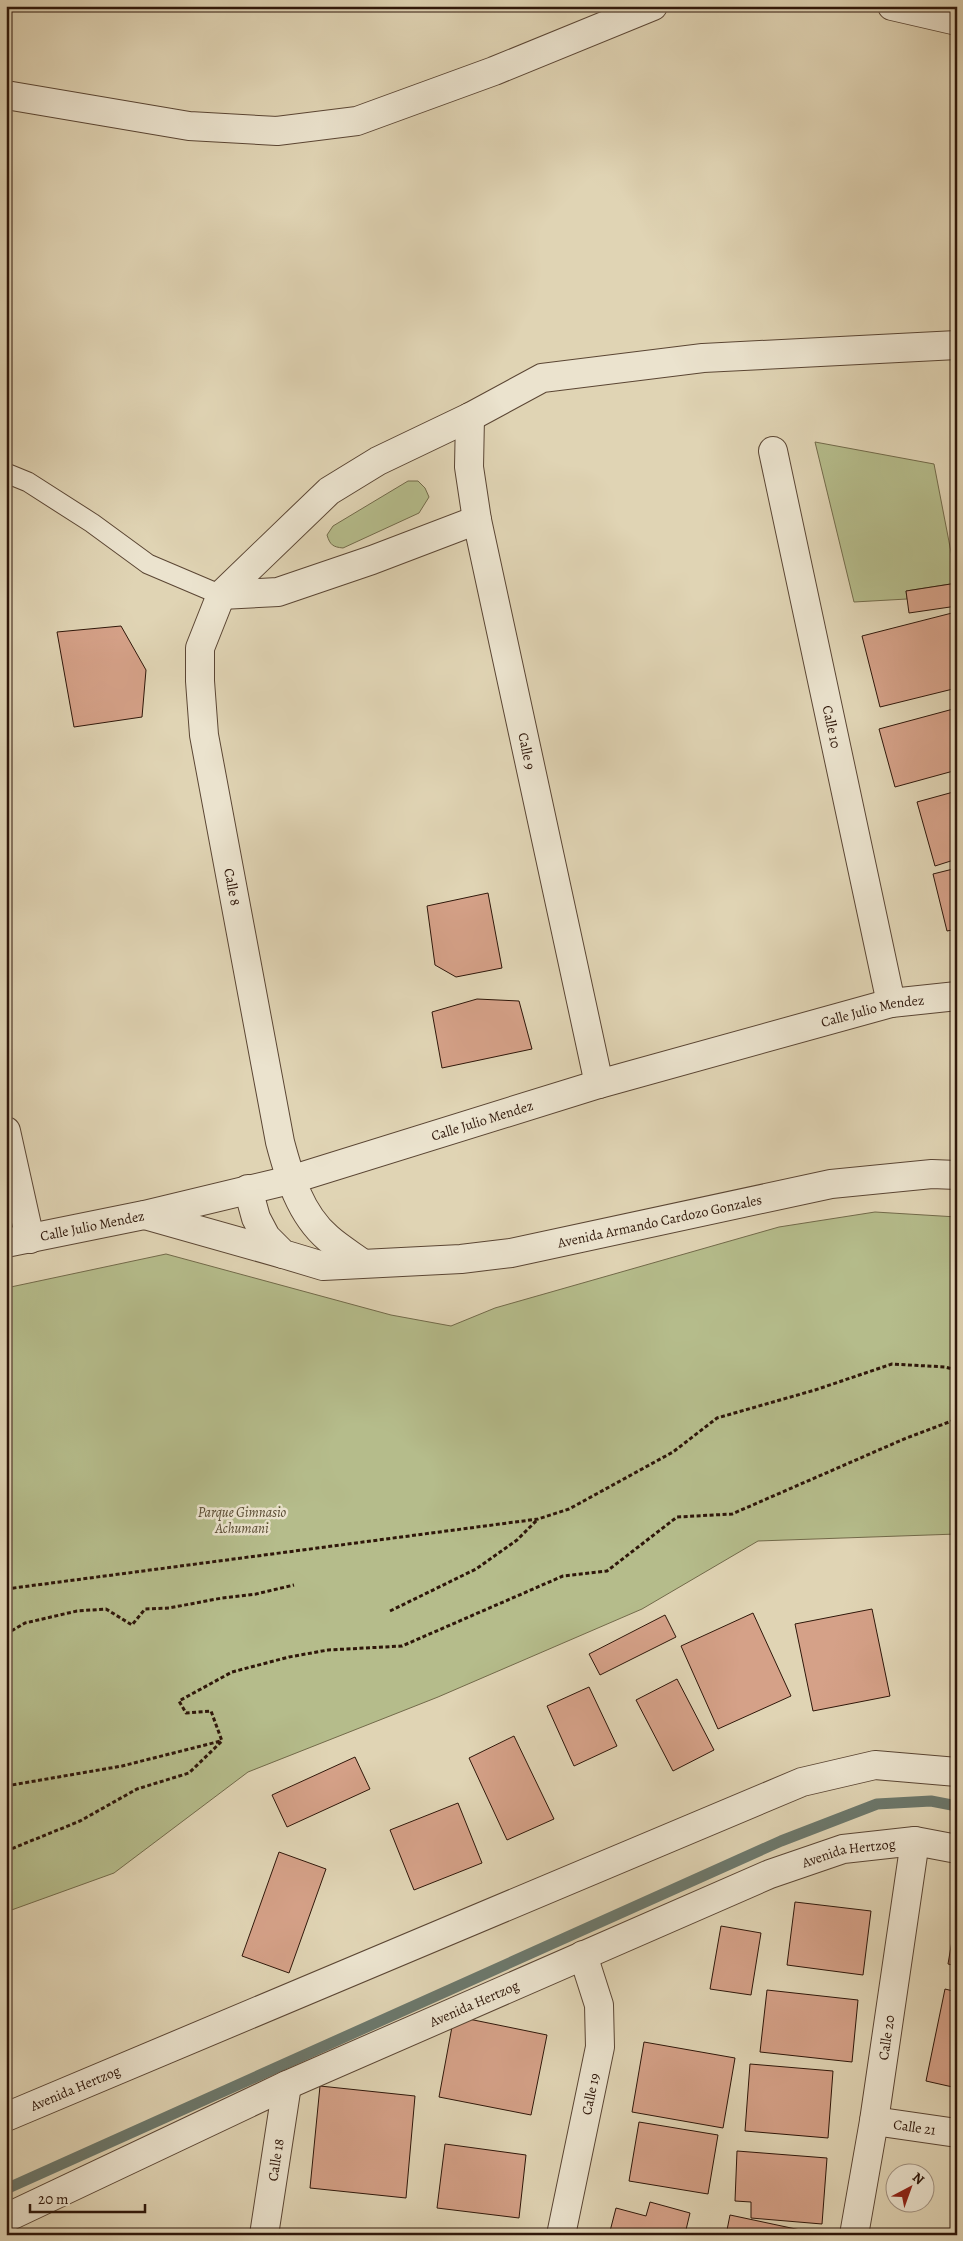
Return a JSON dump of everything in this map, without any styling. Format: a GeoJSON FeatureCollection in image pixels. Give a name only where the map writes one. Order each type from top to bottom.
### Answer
{"type":"FeatureCollection","features":[{"type":"Feature","properties":{"kind":"street"},"geometry":{"type":"LineString","coordinates":[[6,95],[189,126],[277,131],[357,121],[494,71],[653,6]]}},
{"type":"Feature","properties":{"kind":"street"},"geometry":{"type":"LineString","coordinates":[[892,6],[957,22]]}},
{"type":"Feature","properties":{"kind":"street"},"geometry":{"type":"LineString","coordinates":[[222,595],[329,492],[378,461],[470,417],[542,378],[703,358],[957,345]]}},
{"type":"Feature","properties":{"kind":"street","name":"Calle 9"},"geometry":{"type":"LineString","coordinates":[[470,417],[469,467],[477,520],[600,1084]]}},
{"type":"Feature","properties":{"kind":"street","name":"Calle 10"},"geometry":{"type":"LineString","coordinates":[[773,451],[891,1003]]}},
{"type":"Feature","properties":{"kind":"street"},"geometry":{"type":"LineString","coordinates":[[222,595],[278,592],[372,560],[477,520]]}},
{"type":"Feature","properties":{"kind":"street","name":"Calle 8"},"geometry":{"type":"LineString","coordinates":[[222,595],[200,648],[200,681],[204,735],[280,1142],[290,1180]]}},
{"type":"Feature","properties":{"kind":"street","name":"Calle Julio Mendez"},"geometry":{"type":"LineString","coordinates":[[18,1241],[144,1215],[290,1180],[600,1084],[891,1003],[957,996]]}},
{"type":"Feature","properties":{"kind":"street"},"geometry":{"type":"LineString","coordinates":[[6,1131],[18,1241]]}},
{"type":"Feature","properties":{"kind":"street","name":"Avenida Armando Cardozo Gonzales"},"geometry":{"type":"LineString","coordinates":[[144,1215],[323,1266],[342,1267],[362,1263],[461,1260],[511,1253],[831,1184],[932,1174],[957,1175]]}},
{"type":"Feature","properties":{"kind":"street"},"geometry":{"type":"LineString","coordinates":[[290,1180],[314,1223],[327,1238],[362,1263]]}},
{"type":"Feature","properties":{"kind":"street"},"geometry":{"type":"LineString","coordinates":[[248,1189],[256,1218],[266,1236],[283,1254]]}},
{"type":"Feature","properties":{"kind":"street","name":"Avenida Hertzog"},"geometry":{"type":"LineString","coordinates":[[6,2116],[802,1782],[875,1765],[957,1772]]}},
{"type":"Feature","properties":{"kind":"street","name":"Avenida Hertzog"},"geometry":{"type":"LineString","coordinates":[[6,2218],[287,2086],[770,1874],[843,1849],[916,1841],[957,1849]]}},
{"type":"Feature","properties":{"kind":"street","name":"Calle 20"},"geometry":{"type":"LineString","coordinates":[[854,2235],[874,2121],[916,1841]]}},
{"type":"Feature","properties":{"kind":"street","name":"Calle 19"},"geometry":{"type":"LineString","coordinates":[[561,2235],[600,2047],[599,2005],[583,1955]]}},
{"type":"Feature","properties":{"kind":"street","name":"Calle 18"},"geometry":{"type":"LineString","coordinates":[[264,2235],[287,2086]]}},
{"type":"Feature","properties":{"kind":"street","name":"Calle 21"},"geometry":{"type":"LineString","coordinates":[[874,2121],[957,2133]]}},
{"type":"Feature","properties":{"kind":"lane"},"geometry":{"type":"LineString","coordinates":[[6,473],[28,482],[92,523],[148,564],[222,595]]}},
{"type":"Feature","properties":{"kind":"path"},"geometry":{"type":"LineString","coordinates":[[6,1590],[538,1519],[569,1509],[673,1452],[717,1418],[815,1390],[892,1364],[945,1367],[957,1370]]}},
{"type":"Feature","properties":{"kind":"path"},"geometry":{"type":"LineString","coordinates":[[222,1741],[212,1711],[186,1713],[178,1700],[232,1672],[289,1657],[328,1650],[402,1646],[563,1576],[607,1571],[677,1518],[732,1514],[904,1439],[957,1419]]}},
{"type":"Feature","properties":{"kind":"path"},"geometry":{"type":"LineString","coordinates":[[390,1611],[476,1569],[518,1540],[538,1519]]}},
{"type":"Feature","properties":{"kind":"path"},"geometry":{"type":"LineString","coordinates":[[6,1634],[25,1623],[77,1611],[106,1609],[132,1625],[145,1609],[169,1608],[256,1594],[294,1584]]}},
{"type":"Feature","properties":{"kind":"path"},"geometry":{"type":"LineString","coordinates":[[6,1786],[122,1766],[222,1741]]}},
{"type":"Feature","properties":{"kind":"path"},"geometry":{"type":"LineString","coordinates":[[6,1851],[80,1821],[136,1789],[189,1773],[222,1741]]}},
{"type":"Feature","properties":{"kind":"green space"},"geometry":{"type":"Polygon","coordinates":[[[815,442],[934,464],[957,583],[906,591],[907,599],[854,602],[815,442]]]}},
{"type":"Feature","properties":{"kind":"green space"},"geometry":{"type":"Polygon","coordinates":[[[408,481],[418,481],[425,488],[429,497],[419,513],[343,548],[334,546],[329,541],[327,535],[333,526],[408,481]]]}},
{"type":"Feature","properties":{"kind":"green space","name":"Parque Gimnasio Achumani"},"geometry":{"type":"Polygon","coordinates":[[[875,1212],[957,1217],[957,1534],[758,1541],[642,1609],[438,1697],[248,1772],[114,1873],[6,1912],[6,1288],[166,1254],[391,1315],[451,1326],[495,1308],[779,1227],[875,1212]]]}},
{"type":"Feature","properties":{"kind":"building"},"geometry":{"type":"Polygon","coordinates":[[[957,583],[957,606],[909,613],[906,591],[957,583]]]}},
{"type":"Feature","properties":{"kind":"building"},"geometry":{"type":"Polygon","coordinates":[[[952,613],[957,634],[957,688],[880,707],[862,636],[952,613]]]}},
{"type":"Feature","properties":{"kind":"building"},"geometry":{"type":"Polygon","coordinates":[[[121,626],[146,670],[142,717],[74,727],[57,632],[121,626]]]}},
{"type":"Feature","properties":{"kind":"building"},"geometry":{"type":"Polygon","coordinates":[[[957,708],[957,770],[895,787],[879,729],[957,708]]]}},
{"type":"Feature","properties":{"kind":"building"},"geometry":{"type":"Polygon","coordinates":[[[957,791],[957,859],[935,866],[917,802],[957,791]]]}},
{"type":"Feature","properties":{"kind":"building"},"geometry":{"type":"Polygon","coordinates":[[[957,868],[957,929],[947,931],[933,874],[957,868]]]}},
{"type":"Feature","properties":{"kind":"building"},"geometry":{"type":"Polygon","coordinates":[[[488,893],[502,968],[456,977],[435,965],[427,906],[488,893]]]}},
{"type":"Feature","properties":{"kind":"building"},"geometry":{"type":"Polygon","coordinates":[[[477,999],[519,1001],[532,1049],[442,1068],[432,1012],[477,999]]]}},
{"type":"Feature","properties":{"kind":"building"},"geometry":{"type":"Polygon","coordinates":[[[872,1609],[890,1696],[813,1711],[795,1624],[872,1609]]]}},
{"type":"Feature","properties":{"kind":"building"},"geometry":{"type":"Polygon","coordinates":[[[753,1613],[791,1696],[718,1729],[681,1646],[753,1613]]]}},
{"type":"Feature","properties":{"kind":"building"},"geometry":{"type":"Polygon","coordinates":[[[665,1615],[676,1637],[600,1675],[589,1654],[665,1615]]]}},
{"type":"Feature","properties":{"kind":"building"},"geometry":{"type":"Polygon","coordinates":[[[677,1679],[714,1750],[673,1771],[636,1700],[677,1679]]]}},
{"type":"Feature","properties":{"kind":"building"},"geometry":{"type":"Polygon","coordinates":[[[589,1687],[617,1746],[574,1766],[547,1706],[589,1687]]]}},
{"type":"Feature","properties":{"kind":"building"},"geometry":{"type":"Polygon","coordinates":[[[514,1736],[554,1819],[507,1840],[469,1758],[514,1736]]]}},
{"type":"Feature","properties":{"kind":"building"},"geometry":{"type":"Polygon","coordinates":[[[355,1757],[370,1789],[287,1827],[272,1795],[355,1757]]]}},
{"type":"Feature","properties":{"kind":"building"},"geometry":{"type":"Polygon","coordinates":[[[458,1803],[482,1863],[414,1890],[390,1830],[458,1803]]]}},
{"type":"Feature","properties":{"kind":"building"},"geometry":{"type":"Polygon","coordinates":[[[279,1852],[326,1869],[289,1973],[242,1956],[279,1852]]]}},
{"type":"Feature","properties":{"kind":"building"},"geometry":{"type":"Polygon","coordinates":[[[795,1902],[871,1911],[863,1975],[787,1965],[795,1902]]]}},
{"type":"Feature","properties":{"kind":"building"},"geometry":{"type":"Polygon","coordinates":[[[957,1911],[957,1966],[948,1964],[957,1911]]]}},
{"type":"Feature","properties":{"kind":"building"},"geometry":{"type":"Polygon","coordinates":[[[721,1926],[761,1933],[751,1995],[710,1989],[721,1926]]]}},
{"type":"Feature","properties":{"kind":"building"},"geometry":{"type":"Polygon","coordinates":[[[945,1989],[957,1992],[957,2088],[926,2081],[945,1989]]]}},
{"type":"Feature","properties":{"kind":"building"},"geometry":{"type":"Polygon","coordinates":[[[767,1990],[858,2000],[852,2062],[760,2052],[767,1990]]]}},
{"type":"Feature","properties":{"kind":"building"},"geometry":{"type":"Polygon","coordinates":[[[454,2016],[547,2035],[531,2115],[439,2097],[454,2016]]]}},
{"type":"Feature","properties":{"kind":"building"},"geometry":{"type":"Polygon","coordinates":[[[644,2042],[735,2058],[723,2128],[632,2112],[644,2042]]]}},
{"type":"Feature","properties":{"kind":"building"},"geometry":{"type":"Polygon","coordinates":[[[750,2064],[833,2071],[828,2138],[745,2131],[750,2064]]]}},
{"type":"Feature","properties":{"kind":"building"},"geometry":{"type":"Polygon","coordinates":[[[320,2086],[415,2096],[406,2198],[310,2188],[320,2086]]]}},
{"type":"Feature","properties":{"kind":"building"},"geometry":{"type":"Polygon","coordinates":[[[639,2122],[718,2135],[708,2194],[629,2181],[639,2122]]]}},
{"type":"Feature","properties":{"kind":"building"},"geometry":{"type":"Polygon","coordinates":[[[445,2144],[526,2155],[519,2218],[437,2208],[445,2144]]]}},
{"type":"Feature","properties":{"kind":"building"},"geometry":{"type":"Polygon","coordinates":[[[737,2151],[827,2158],[822,2224],[751,2218],[751,2202],[735,2201],[737,2151]]]}},
{"type":"Feature","properties":{"kind":"building"},"geometry":{"type":"Polygon","coordinates":[[[650,2202],[690,2213],[685,2234],[689,2235],[609,2235],[616,2208],[646,2216],[650,2202]]]}},
{"type":"Feature","properties":{"kind":"building"},"geometry":{"type":"Polygon","coordinates":[[[730,2215],[824,2235],[726,2235],[730,2215]]]}},
{"type":"Feature","properties":{"kind":"waterway"},"geometry":{"type":"LineString","coordinates":[[6,2189],[781,1841],[877,1804],[931,1801],[957,1806]]}}]}
